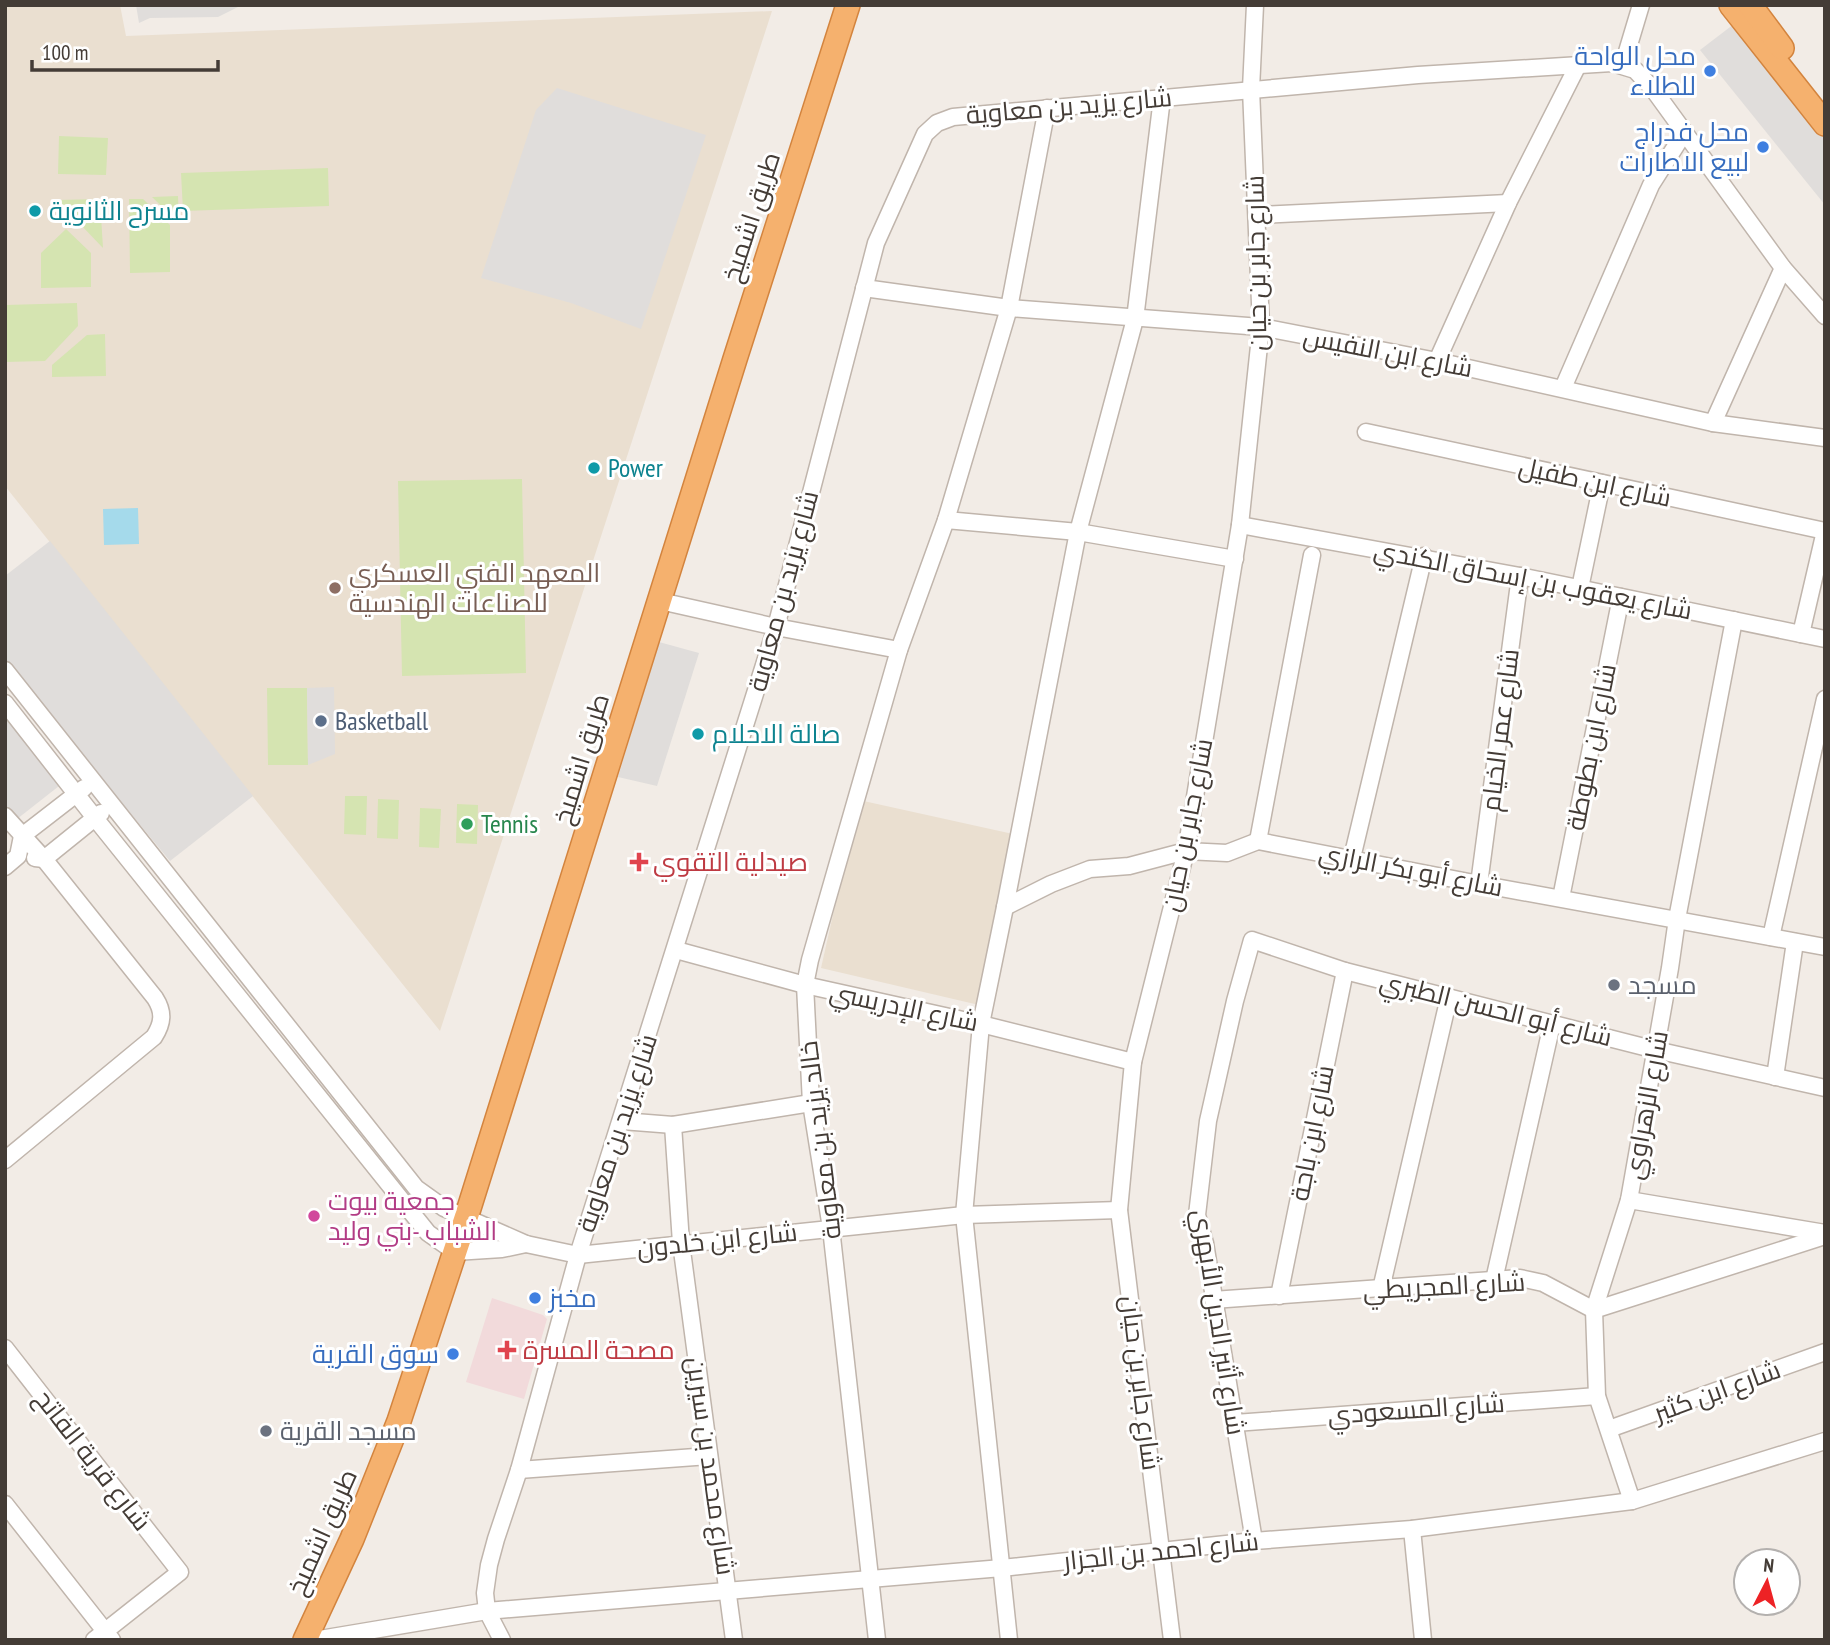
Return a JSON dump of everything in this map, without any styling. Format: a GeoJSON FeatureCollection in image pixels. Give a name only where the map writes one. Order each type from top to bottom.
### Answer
{"type":"FeatureCollection","features":[{"type":"Feature","properties":{"kind":"highway","name":"طريق اشميخ"},"geometry":{"type":"LineString","coordinates":[[305,1640],[352,1539],[399,1421],[467,1218],[848,5]]}},
{"type":"Feature","properties":{"kind":"highway"},"geometry":{"type":"LineString","coordinates":[[1731,5],[1825,124]]}},
{"type":"Feature","properties":{"kind":"highway"},"geometry":{"type":"LineString","coordinates":[[1750,5],[1825,103]]}},
{"type":"Feature","properties":{"kind":"street","name":"شارع جابر بن حيان"},"geometry":{"type":"LineString","coordinates":[[1172,1640],[1119,1210],[1133,1062],[1186,851],[1240,525],[1261,327],[1251,89],[1255,5]]}},
{"type":"Feature","properties":{"kind":"street"},"geometry":{"type":"LineString","coordinates":[[1641,5],[1623,65],[1636,70],[1653,89],[1783,268],[1825,316]]}},
{"type":"Feature","properties":{"kind":"street"},"geometry":{"type":"LineString","coordinates":[[1437,361],[1508,203],[1578,65]]}},
{"type":"Feature","properties":{"kind":"street","name":"شارع يزيد بن معاوية"},"geometry":{"type":"LineString","coordinates":[[487,1611],[485,1593],[489,1565],[519,1470],[578,1255],[776,627],[876,243],[925,134],[937,123],[953,117],[1251,89],[1578,65],[1623,65]]}},
{"type":"Feature","properties":{"kind":"street"},"geometry":{"type":"LineString","coordinates":[[1009,1640],[964,1216],[981,1024],[1078,532],[1135,319],[1162,98]]}},
{"type":"Feature","properties":{"kind":"street","name":"خالد يزيد بن معاوية"},"geometry":{"type":"LineString","coordinates":[[877,1640],[831,1228],[811,1103],[805,985],[899,650],[946,520],[1009,308],[1047,108]]}},
{"type":"Feature","properties":{"kind":"street"},"geometry":{"type":"LineString","coordinates":[[1563,388],[1651,185],[1684,133]]}},
{"type":"Feature","properties":{"kind":"street"},"geometry":{"type":"LineString","coordinates":[[1258,215],[1508,203]]}},
{"type":"Feature","properties":{"kind":"street"},"geometry":{"type":"LineString","coordinates":[[1713,423],[1783,268]]}},
{"type":"Feature","properties":{"kind":"street","name":"شارع ابن النفيس"},"geometry":{"type":"LineString","coordinates":[[864,288],[1009,308],[1261,327],[1437,361],[1713,423],[1825,438]]}},
{"type":"Feature","properties":{"kind":"street","name":"شارع ابن طفيل"},"geometry":{"type":"LineString","coordinates":[[1366,432],[1825,531]]}},
{"type":"Feature","properties":{"kind":"street"},"geometry":{"type":"LineString","coordinates":[[1580,588],[1602,483]]}},
{"type":"Feature","properties":{"kind":"street"},"geometry":{"type":"LineString","coordinates":[[946,520],[1078,532],[1235,559]]}},
{"type":"Feature","properties":{"kind":"street","name":"شارع يعقوب بن إسحاق الكندي"},"geometry":{"type":"LineString","coordinates":[[1240,525],[1520,576],[1825,639]]}},
{"type":"Feature","properties":{"kind":"street"},"geometry":{"type":"LineString","coordinates":[[1801,634],[1825,531]]}},
{"type":"Feature","properties":{"kind":"street"},"geometry":{"type":"LineString","coordinates":[[1006,908],[1051,884],[1090,869],[1129,866],[1186,851],[1227,853],[1258,841],[1312,555]]}},
{"type":"Feature","properties":{"kind":"street"},"geometry":{"type":"LineString","coordinates":[[1352,858],[1424,558]]}},
{"type":"Feature","properties":{"kind":"street","name":"شارع عمر الخيام"},"geometry":{"type":"LineString","coordinates":[[1479,884],[1520,576]]}},
{"type":"Feature","properties":{"kind":"street","name":"شارع ابن بطوطة"},"geometry":{"type":"LineString","coordinates":[[1561,898],[1621,597]]}},
{"type":"Feature","properties":{"kind":"street"},"geometry":{"type":"LineString","coordinates":[[660,601],[776,627],[899,650]]}},
{"type":"Feature","properties":{"kind":"street","name":"شارع الزهراوي"},"geometry":{"type":"LineString","coordinates":[[1632,1501],[1597,1396],[1594,1310],[1629,1200],[1677,919],[1734,620]]}},
{"type":"Feature","properties":{"kind":"street"},"geometry":{"type":"LineString","coordinates":[[5,670],[416,1188],[437,1204],[526,1244]]}},
{"type":"Feature","properties":{"kind":"street"},"geometry":{"type":"LineString","coordinates":[[1771,937],[1825,699]]}},
{"type":"Feature","properties":{"kind":"street"},"geometry":{"type":"LineString","coordinates":[[5,703],[428,1233],[454,1252],[502,1249],[526,1244]]}},
{"type":"Feature","properties":{"kind":"street"},"geometry":{"type":"LineString","coordinates":[[5,867],[18,856],[22,836],[93,780]]}},
{"type":"Feature","properties":{"kind":"street"},"geometry":{"type":"LineString","coordinates":[[18,856],[44,859],[113,804]]}},
{"type":"Feature","properties":{"kind":"street"},"geometry":{"type":"LineString","coordinates":[[5,816],[44,859],[155,998],[161,1007],[162,1017],[160,1028],[154,1037],[5,1160]]}},
{"type":"Feature","properties":{"kind":"street","name":"شارع أبو بكر الرازي"},"geometry":{"type":"LineString","coordinates":[[1258,841],[1825,947]]}},
{"type":"Feature","properties":{"kind":"street","name":"شارع أبو الحسن الطبري"},"geometry":{"type":"LineString","coordinates":[[1252,940],[1345,971],[1656,1050],[1825,1088]]}},
{"type":"Feature","properties":{"kind":"street","name":"شارع أثير الدين الأبهري"},"geometry":{"type":"LineString","coordinates":[[1252,940],[1214,1091],[1197,1215],[1205,1243],[1254,1541]]}},
{"type":"Feature","properties":{"kind":"street"},"geometry":{"type":"LineString","coordinates":[[1775,1077],[1795,942]]}},
{"type":"Feature","properties":{"kind":"street","name":"شارع الإدريسي"},"geometry":{"type":"LineString","coordinates":[[676,950],[805,985],[981,1024],[1133,1062]]}},
{"type":"Feature","properties":{"kind":"street","name":"شارع ابن باجة"},"geometry":{"type":"LineString","coordinates":[[1279,1296],[1345,971]]}},
{"type":"Feature","properties":{"kind":"street"},"geometry":{"type":"LineString","coordinates":[[1381,1289],[1449,997]]}},
{"type":"Feature","properties":{"kind":"street"},"geometry":{"type":"LineString","coordinates":[[1494,1280],[1552,1024]]}},
{"type":"Feature","properties":{"kind":"street"},"geometry":{"type":"LineString","coordinates":[[622,1121],[673,1125],[811,1103]]}},
{"type":"Feature","properties":{"kind":"street","name":"شارع محمد بن سيرين"},"geometry":{"type":"LineString","coordinates":[[673,1125],[681,1243],[734,1640]]}},
{"type":"Feature","properties":{"kind":"street"},"geometry":{"type":"LineString","coordinates":[[1629,1200],[1825,1235]]}},
{"type":"Feature","properties":{"kind":"street","name":"شارع ابن خلدون"},"geometry":{"type":"LineString","coordinates":[[526,1244],[578,1255],[964,1216],[1119,1210]]}},
{"type":"Feature","properties":{"kind":"street"},"geometry":{"type":"LineString","coordinates":[[1594,1310],[1825,1235]]}},
{"type":"Feature","properties":{"kind":"street","name":"شارع المجريطي"},"geometry":{"type":"LineString","coordinates":[[1213,1300],[1520,1278],[1543,1283],[1594,1310]]}},
{"type":"Feature","properties":{"kind":"street","name":"شارع قرية الفاتح"},"geometry":{"type":"LineString","coordinates":[[5,1348],[180,1572],[104,1637]]}},
{"type":"Feature","properties":{"kind":"street","name":"شارع ابن كثير"},"geometry":{"type":"LineString","coordinates":[[1609,1429],[1825,1352]]}},
{"type":"Feature","properties":{"kind":"street","name":"شارع المسعودي"},"geometry":{"type":"LineString","coordinates":[[1235,1423],[1597,1396]]}},
{"type":"Feature","properties":{"kind":"street","name":"شارع احمد بن الجزار"},"geometry":{"type":"LineString","coordinates":[[314,1640],[487,1611],[1002,1568],[1254,1541],[1412,1529],[1632,1501],[1825,1441]]}},
{"type":"Feature","properties":{"kind":"street"},"geometry":{"type":"LineString","coordinates":[[519,1470],[709,1456]]}},
{"type":"Feature","properties":{"kind":"street"},"geometry":{"type":"LineString","coordinates":[[5,1504],[104,1637]]}},
{"type":"Feature","properties":{"kind":"street"},"geometry":{"type":"LineString","coordinates":[[1412,1529],[1423,1640]]}},
{"type":"Feature","properties":{"kind":"street"},"geometry":{"type":"LineString","coordinates":[[487,1611],[502,1640]]}},
{"type":"Feature","properties":{"kind":"shaded area","name":"المعهد الفني العسكري للصناعات الهندسية"},"geometry":{"type":"Polygon","coordinates":[[[5,5],[120,5],[126,36],[772,11],[440,1031],[5,486],[5,5]]]}},
{"type":"Feature","properties":{"kind":"shaded area"},"geometry":{"type":"Polygon","coordinates":[[[136,5],[242,5],[218,17],[150,18],[139,23],[136,5]]]}},
{"type":"Feature","properties":{"kind":"shaded area"},"geometry":{"type":"Polygon","coordinates":[[[1734,24],[1825,138],[1825,205],[1700,50],[1734,24]]]}},
{"type":"Feature","properties":{"kind":"shaded area"},"geometry":{"type":"Polygon","coordinates":[[[557,88],[706,135],[641,329],[571,303],[481,278],[536,110],[557,88]]]}},
{"type":"Feature","properties":{"kind":"shaded area"},"geometry":{"type":"Polygon","coordinates":[[[50,541],[253,796],[170,861],[5,662],[5,576],[50,541]]]}},
{"type":"Feature","properties":{"kind":"shaded area"},"geometry":{"type":"Polygon","coordinates":[[[659,642],[699,653],[657,786],[618,777],[659,642]]]}},
{"type":"Feature","properties":{"kind":"shaded area","name":"Basketball"},"geometry":{"type":"Polygon","coordinates":[[[334,687],[335,754],[308,765],[307,688],[334,687]]]}},
{"type":"Feature","properties":{"kind":"shaded area"},"geometry":{"type":"Polygon","coordinates":[[[5,717],[59,786],[17,819],[5,804],[5,717]]]}},
{"type":"Feature","properties":{"kind":"shaded area"},"geometry":{"type":"Polygon","coordinates":[[[859,800],[1013,834],[979,1005],[821,968],[859,800]]]}},
{"type":"Feature","properties":{"kind":"shaded area","name":"مصحة المسرة"},"geometry":{"type":"Polygon","coordinates":[[[492,1298],[543,1315],[547,1319],[524,1399],[466,1382],[492,1298]]]}},
{"type":"Feature","properties":{"kind":"green space"},"geometry":{"type":"Polygon","coordinates":[[[59,136],[108,138],[106,175],[58,174],[59,136]]]}},
{"type":"Feature","properties":{"kind":"green space"},"geometry":{"type":"Polygon","coordinates":[[[328,168],[329,206],[183,211],[181,173],[328,168]]]}},
{"type":"Feature","properties":{"kind":"green space"},"geometry":{"type":"Polygon","coordinates":[[[178,196],[179,223],[152,197],[178,196]]]}},
{"type":"Feature","properties":{"kind":"green space"},"geometry":{"type":"Polygon","coordinates":[[[100,199],[103,248],[57,200],[100,199]]]}},
{"type":"Feature","properties":{"kind":"green space"},"geometry":{"type":"Polygon","coordinates":[[[129,199],[143,199],[170,225],[170,272],[130,273],[129,199]]]}},
{"type":"Feature","properties":{"kind":"green space"},"geometry":{"type":"Polygon","coordinates":[[[66,229],[91,253],[91,287],[41,288],[41,253],[66,229]]]}},
{"type":"Feature","properties":{"kind":"green space"},"geometry":{"type":"Polygon","coordinates":[[[77,303],[78,326],[45,361],[5,362],[5,305],[77,303]]]}},
{"type":"Feature","properties":{"kind":"green space"},"geometry":{"type":"Polygon","coordinates":[[[105,334],[106,376],[52,377],[52,365],[87,335],[105,334]]]}},
{"type":"Feature","properties":{"kind":"green space"},"geometry":{"type":"Polygon","coordinates":[[[522,479],[526,673],[402,676],[398,481],[522,479]]]}},
{"type":"Feature","properties":{"kind":"green space"},"geometry":{"type":"Polygon","coordinates":[[[267,688],[307,688],[308,765],[268,765],[267,688]]]}},
{"type":"Feature","properties":{"kind":"green space"},"geometry":{"type":"Polygon","coordinates":[[[345,796],[367,796],[366,835],[344,834],[345,796]]]}},
{"type":"Feature","properties":{"kind":"green space"},"geometry":{"type":"Polygon","coordinates":[[[378,799],[399,800],[398,839],[377,838],[378,799]]]}},
{"type":"Feature","properties":{"kind":"green space","name":"Tennis"},"geometry":{"type":"Polygon","coordinates":[[[457,804],[478,805],[477,844],[456,843],[457,804]]]}},
{"type":"Feature","properties":{"kind":"green space","name":"Tennis"},"geometry":{"type":"Polygon","coordinates":[[[420,808],[441,809],[439,848],[419,847],[420,808]]]}},
{"type":"Feature","properties":{"kind":"water"},"geometry":{"type":"Polygon","coordinates":[[[138,508],[139,544],[104,545],[103,509],[138,508]]]}},
{"type":"Feature","properties":{"kind":"place","name":"محل الواحة للطلاء"},"geometry":{"type":"Point","coordinates":[1710,71]}},
{"type":"Feature","properties":{"kind":"place","name":"محل فدراج لبيع الاطارات"},"geometry":{"type":"Point","coordinates":[1763,147]}},
{"type":"Feature","properties":{"kind":"place","name":"مسرح الثانوية"},"geometry":{"type":"Point","coordinates":[35,211]}},
{"type":"Feature","properties":{"kind":"place","name":"Power"},"geometry":{"type":"Point","coordinates":[594,468]}},
{"type":"Feature","properties":{"kind":"place","name":"المعهد الفني العسكري للصناعات الهندسية"},"geometry":{"type":"Point","coordinates":[335,588]}},
{"type":"Feature","properties":{"kind":"place","name":"Basketball"},"geometry":{"type":"Point","coordinates":[321,721]}},
{"type":"Feature","properties":{"kind":"place","name":"صالة الاحلام"},"geometry":{"type":"Point","coordinates":[698,734]}},
{"type":"Feature","properties":{"kind":"place","name":"Tennis"},"geometry":{"type":"Point","coordinates":[467,824]}},
{"type":"Feature","properties":{"kind":"place","name":"صيدلية التقوي"},"geometry":{"type":"Point","coordinates":[639,862]}},
{"type":"Feature","properties":{"kind":"place","name":"مسجد"},"geometry":{"type":"Point","coordinates":[1614,985]}},
{"type":"Feature","properties":{"kind":"place","name":"جمعية بيوت الشباب -بني وليد"},"geometry":{"type":"Point","coordinates":[314,1216]}},
{"type":"Feature","properties":{"kind":"place","name":"مخبز"},"geometry":{"type":"Point","coordinates":[535,1298]}},
{"type":"Feature","properties":{"kind":"place","name":"مصحة المسرة"},"geometry":{"type":"Point","coordinates":[507,1350]}},
{"type":"Feature","properties":{"kind":"place","name":"سوق القرية"},"geometry":{"type":"Point","coordinates":[453,1354]}},
{"type":"Feature","properties":{"kind":"place","name":"مسجد القرية"},"geometry":{"type":"Point","coordinates":[266,1431]}}]}
